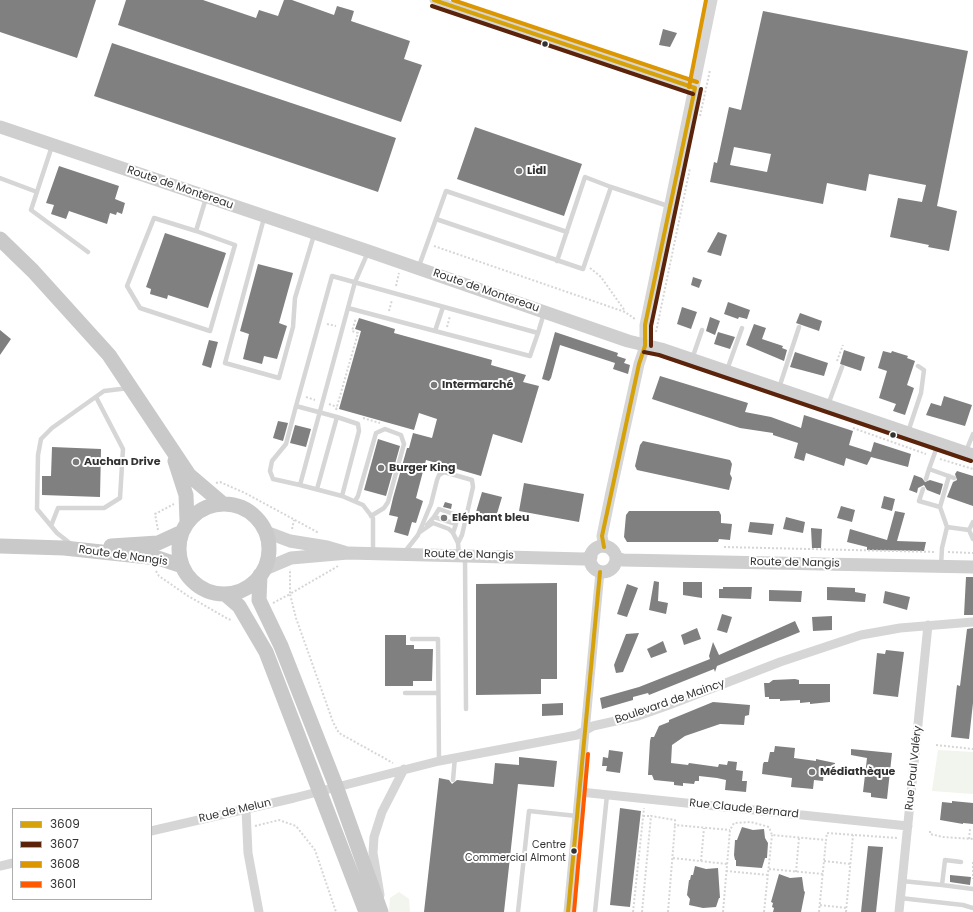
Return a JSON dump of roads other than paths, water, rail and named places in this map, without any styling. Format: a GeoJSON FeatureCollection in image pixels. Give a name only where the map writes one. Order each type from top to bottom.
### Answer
{"type":"FeatureCollection","features":[{"type":"Feature","properties":{"kind":"main road","name":"Route de Montereau"},"geometry":{"type":"LineString","coordinates":[[0,127],[645,346],[692,360],[969,454]]}},
{"type":"Feature","properties":{"kind":"main road"},"geometry":{"type":"LineString","coordinates":[[0,239],[33,271],[109,355],[189,475],[223,504]]}},
{"type":"Feature","properties":{"kind":"main road"},"geometry":{"type":"LineString","coordinates":[[171,449],[186,495],[185,527],[179,544],[182,566],[195,584],[213,593],[224,594],[246,589],[254,583],[262,572],[269,556],[269,544],[262,523],[250,512],[238,505],[212,505],[204,508],[185,527]]}},
{"type":"Feature","properties":{"kind":"main road","name":"Route de Nangis"},"geometry":{"type":"LineString","coordinates":[[70,548],[158,543],[185,527]]}},
{"type":"Feature","properties":{"kind":"main road","name":"Route de Nangis"},"geometry":{"type":"LineString","coordinates":[[266,532],[290,541],[327,547],[345,558]]}},
{"type":"Feature","properties":{"kind":"main road","name":"Route de Nangis"},"geometry":{"type":"LineString","coordinates":[[0,546],[70,548],[158,558],[182,566]]}},
{"type":"Feature","properties":{"kind":"main road"},"geometry":{"type":"LineString","coordinates":[[604,547],[613,550],[616,558],[612,569],[600,572],[591,565],[590,557],[597,548],[604,547]]}},
{"type":"Feature","properties":{"kind":"main road","name":"Route de Nangis"},"geometry":{"type":"LineString","coordinates":[[262,572],[291,558],[345,558],[373,553],[407,554],[461,551],[584,559],[590,557]]}},
{"type":"Feature","properties":{"kind":"main road","name":"Route de Nangis"},"geometry":{"type":"LineString","coordinates":[[616,558],[623,560],[941,559],[973,567]]}},
{"type":"Feature","properties":{"kind":"main road"},"geometry":{"type":"LineString","coordinates":[[262,572],[259,590],[262,608],[281,646],[336,786],[381,912]]}},
{"type":"Feature","properties":{"kind":"main road"},"geometry":{"type":"LineString","coordinates":[[224,594],[239,606],[257,634],[276,675],[318,791],[366,912]]}},
{"type":"Feature","properties":{"kind":"street"},"geometry":{"type":"LineString","coordinates":[[434,0],[695,88]]}},
{"type":"Feature","properties":{"kind":"street"},"geometry":{"type":"LineString","coordinates":[[604,547],[602,536],[639,360],[645,346],[645,325],[712,0]]}},
{"type":"Feature","properties":{"kind":"street"},"geometry":{"type":"LineString","coordinates":[[568,912],[600,572]]}},
{"type":"Feature","properties":{"kind":"street","name":"Boulevard de Maincy"},"geometry":{"type":"LineString","coordinates":[[318,791],[455,757],[577,735],[593,726],[623,720],[669,705],[821,647],[884,631],[928,625],[973,622]]}},
{"type":"Feature","properties":{"kind":"street","name":"Rue Paul Valéry"},"geometry":{"type":"LineString","coordinates":[[899,912],[928,625]]}},
{"type":"Feature","properties":{"kind":"street"},"geometry":{"type":"LineString","coordinates":[[381,912],[378,877],[373,853],[374,837],[382,812],[404,770]]}},
{"type":"Feature","properties":{"kind":"street","name":"Rue de Melun"},"geometry":{"type":"LineString","coordinates":[[152,831],[318,791]]}},
{"type":"Feature","properties":{"kind":"street","name":"Rue Claude Bernard"},"geometry":{"type":"LineString","coordinates":[[580,792],[908,826]]}},
{"type":"Feature","properties":{"kind":"street"},"geometry":{"type":"LineString","coordinates":[[246,808],[248,853],[259,912]]}},
{"type":"Feature","properties":{"kind":"street"},"geometry":{"type":"LineString","coordinates":[[0,866],[12,863]]}},
{"type":"Feature","properties":{"kind":"lane"},"geometry":{"type":"LineString","coordinates":[[53,145],[31,210],[88,252]]}},
{"type":"Feature","properties":{"kind":"lane"},"geometry":{"type":"LineString","coordinates":[[557,261],[585,177],[670,206]]}},
{"type":"Feature","properties":{"kind":"lane"},"geometry":{"type":"LineString","coordinates":[[0,178],[37,192]]}},
{"type":"Feature","properties":{"kind":"lane"},"geometry":{"type":"LineString","coordinates":[[436,219],[583,269],[611,187]]}},
{"type":"Feature","properties":{"kind":"lane"},"geometry":{"type":"LineString","coordinates":[[418,268],[446,191],[566,232]]}},
{"type":"Feature","properties":{"kind":"lane"},"geometry":{"type":"LineString","coordinates":[[196,231],[206,196]]}},
{"type":"Feature","properties":{"kind":"lane"},"geometry":{"type":"LineString","coordinates":[[264,216],[225,363],[279,378],[293,326],[295,298],[314,233]]}},
{"type":"Feature","properties":{"kind":"lane"},"geometry":{"type":"LineString","coordinates":[[154,218],[196,231],[235,245],[210,331],[140,308],[126,286],[154,218]]}},
{"type":"Feature","properties":{"kind":"lane"},"geometry":{"type":"LineString","coordinates":[[300,485],[355,282],[368,251]]}},
{"type":"Feature","properties":{"kind":"lane"},"geometry":{"type":"LineString","coordinates":[[373,553],[374,526],[371,516],[363,505],[342,496],[273,479],[270,471],[272,461],[286,444],[332,276],[538,333]]}},
{"type":"Feature","properties":{"kind":"lane"},"geometry":{"type":"LineString","coordinates":[[435,331],[443,307]]}},
{"type":"Feature","properties":{"kind":"lane"},"geometry":{"type":"LineString","coordinates":[[348,308],[530,356],[544,311]]}},
{"type":"Feature","properties":{"kind":"lane"},"geometry":{"type":"LineString","coordinates":[[778,389],[799,327]]}},
{"type":"Feature","properties":{"kind":"lane"},"geometry":{"type":"LineString","coordinates":[[727,372],[742,328]]}},
{"type":"Feature","properties":{"kind":"lane"},"geometry":{"type":"LineString","coordinates":[[692,360],[702,330]]}},
{"type":"Feature","properties":{"kind":"lane"},"geometry":{"type":"LineString","coordinates":[[908,433],[921,393],[924,370],[918,366]]}},
{"type":"Feature","properties":{"kind":"lane"},"geometry":{"type":"LineString","coordinates":[[828,406],[842,367]]}},
{"type":"Feature","properties":{"kind":"lane"},"geometry":{"type":"LineString","coordinates":[[70,548],[37,509],[38,455],[41,439],[52,428],[104,391],[132,388]]}},
{"type":"Feature","properties":{"kind":"lane"},"geometry":{"type":"LineString","coordinates":[[51,526],[58,508],[104,508],[120,498],[123,449],[96,397]]}},
{"type":"Feature","properties":{"kind":"lane"},"geometry":{"type":"LineString","coordinates":[[296,406],[358,424],[359,431],[342,496]]}},
{"type":"Feature","properties":{"kind":"lane"},"geometry":{"type":"LineString","coordinates":[[317,489],[337,417]]}},
{"type":"Feature","properties":{"kind":"lane"},"geometry":{"type":"LineString","coordinates":[[355,501],[358,496],[376,433],[385,429],[401,435],[404,444],[388,502],[384,508],[371,516]]}},
{"type":"Feature","properties":{"kind":"lane"},"geometry":{"type":"LineString","coordinates":[[969,454],[973,434]]}},
{"type":"Feature","properties":{"kind":"lane"},"geometry":{"type":"LineString","coordinates":[[926,479],[938,443]]}},
{"type":"Feature","properties":{"kind":"lane"},"geometry":{"type":"LineString","coordinates":[[929,469],[952,477],[940,507],[947,527],[941,559]]}},
{"type":"Feature","properties":{"kind":"lane"},"geometry":{"type":"LineString","coordinates":[[418,535],[431,504],[439,475],[444,472],[472,480],[474,487],[462,535],[461,551],[466,709]]}},
{"type":"Feature","properties":{"kind":"lane"},"geometry":{"type":"LineString","coordinates":[[923,489],[919,501],[940,507]]}},
{"type":"Feature","properties":{"kind":"lane"},"geometry":{"type":"LineString","coordinates":[[407,554],[407,549],[439,509],[456,515],[456,524],[453,533]]}},
{"type":"Feature","properties":{"kind":"lane"},"geometry":{"type":"LineString","coordinates":[[434,517],[456,524]]}},
{"type":"Feature","properties":{"kind":"lane"},"geometry":{"type":"LineString","coordinates":[[969,530],[973,522]]}},
{"type":"Feature","properties":{"kind":"lane"},"geometry":{"type":"LineString","coordinates":[[426,527],[433,523],[449,528],[453,533],[461,551]]}},
{"type":"Feature","properties":{"kind":"lane"},"geometry":{"type":"LineString","coordinates":[[947,527],[969,530]]}},
{"type":"Feature","properties":{"kind":"lane"},"geometry":{"type":"LineString","coordinates":[[969,530],[973,539]]}},
{"type":"Feature","properties":{"kind":"lane"},"geometry":{"type":"LineString","coordinates":[[412,639],[438,638],[438,761]]}},
{"type":"Feature","properties":{"kind":"lane"},"geometry":{"type":"LineString","coordinates":[[405,693],[438,694]]}},
{"type":"Feature","properties":{"kind":"lane"},"geometry":{"type":"LineString","coordinates":[[452,780],[455,757]]}},
{"type":"Feature","properties":{"kind":"lane"},"geometry":{"type":"LineString","coordinates":[[595,912],[606,795]]}},
{"type":"Feature","properties":{"kind":"lane"},"geometry":{"type":"LineString","coordinates":[[518,912],[529,811],[577,816]]}},
{"type":"Feature","properties":{"kind":"lane"},"geometry":{"type":"LineString","coordinates":[[942,885],[945,860],[961,862]]}},
{"type":"Feature","properties":{"kind":"lane"},"geometry":{"type":"LineString","coordinates":[[902,881],[972,889]]}},
{"type":"Feature","properties":{"kind":"lane"},"geometry":{"type":"LineString","coordinates":[[900,898],[963,905],[973,908]]}},
{"type":"Feature","properties":{"kind":"place","name":"Lidl"},"geometry":{"type":"Point","coordinates":[519,171]}},
{"type":"Feature","properties":{"kind":"place","name":"Intermarché"},"geometry":{"type":"Point","coordinates":[434,385]}},
{"type":"Feature","properties":{"kind":"place","name":"Auchan Drive"},"geometry":{"type":"Point","coordinates":[76,462]}},
{"type":"Feature","properties":{"kind":"place","name":"Burger King"},"geometry":{"type":"Point","coordinates":[381,468]}},
{"type":"Feature","properties":{"kind":"place","name":"Eléphant bleu"},"geometry":{"type":"Point","coordinates":[444,518]}},
{"type":"Feature","properties":{"kind":"place","name":"Médiathèque"},"geometry":{"type":"Point","coordinates":[812,772]}},
{"type":"Feature","properties":{"kind":"place","name":"Centre Commercial Almont"},"geometry":{"type":"Point","coordinates":[574,851]}}]}
